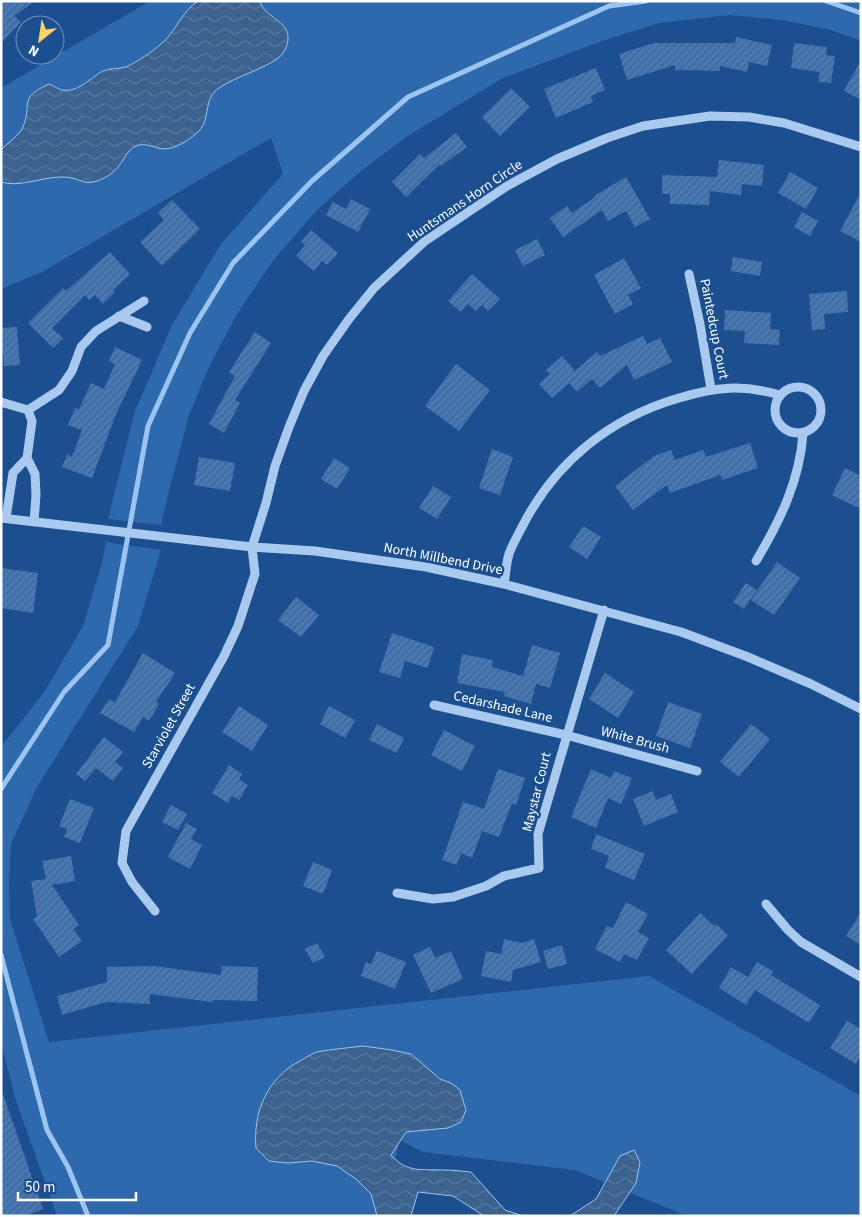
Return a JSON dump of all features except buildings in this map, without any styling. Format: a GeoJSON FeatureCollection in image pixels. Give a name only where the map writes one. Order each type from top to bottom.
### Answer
{"type":"FeatureCollection","features":[{"type":"Feature","properties":{"kind":"street","name":"Huntsmans Horn Circle"},"geometry":{"type":"LineString","coordinates":[[252,547],[275,466],[289,426],[304,392],[324,356],[349,318],[374,288],[424,241],[507,186],[557,159],[608,138],[643,126],[710,116],[749,117],[784,123],[861,147]]}},
{"type":"Feature","properties":{"kind":"street","name":"Paintedcup Court"},"geometry":{"type":"LineString","coordinates":[[689,274],[711,389]]}},
{"type":"Feature","properties":{"kind":"street"},"geometry":{"type":"LineString","coordinates":[[1,402],[28,410],[59,390],[72,371],[81,347],[96,331],[144,301]]}},
{"type":"Feature","properties":{"kind":"street"},"geometry":{"type":"LineString","coordinates":[[119,316],[147,327]]}},
{"type":"Feature","properties":{"kind":"street"},"geometry":{"type":"LineString","coordinates":[[793,388],[802,388],[810,391],[819,400],[820,418],[816,425],[803,433],[788,431],[779,423],[775,411],[776,402],[780,395],[793,388]]}},
{"type":"Feature","properties":{"kind":"street","name":"Paintedcup Court"},"geometry":{"type":"LineString","coordinates":[[504,584],[509,553],[530,510],[550,483],[596,437],[624,419],[654,405],[711,389],[760,389],[780,395]]}},
{"type":"Feature","properties":{"kind":"street"},"geometry":{"type":"LineString","coordinates":[[28,410],[32,421],[27,458],[35,474],[34,522]]}},
{"type":"Feature","properties":{"kind":"street"},"geometry":{"type":"LineString","coordinates":[[756,561],[782,516],[800,463],[803,433]]}},
{"type":"Feature","properties":{"kind":"street"},"geometry":{"type":"LineString","coordinates":[[3,518],[13,473],[27,458]]}},
{"type":"Feature","properties":{"kind":"street","name":"North Millbend Drive"},"geometry":{"type":"LineString","coordinates":[[3,518],[252,547],[315,551],[407,565],[504,584],[681,632],[748,657],[811,684],[861,709]]}},
{"type":"Feature","properties":{"kind":"street","name":"Starviolet Street"},"geometry":{"type":"LineString","coordinates":[[155,911],[132,882],[122,863],[126,831],[224,656],[238,626],[255,574],[252,547]]}},
{"type":"Feature","properties":{"kind":"street","name":"Maystar Court"},"geometry":{"type":"LineString","coordinates":[[397,893],[433,899],[453,897],[486,886],[504,876],[539,868],[538,834],[604,610]]}},
{"type":"Feature","properties":{"kind":"street","name":"Cedarshade Lane"},"geometry":{"type":"LineString","coordinates":[[434,705],[566,735]]}},
{"type":"Feature","properties":{"kind":"street","name":"White Brush"},"geometry":{"type":"LineString","coordinates":[[566,735],[696,771]]}},
{"type":"Feature","properties":{"kind":"street"},"geometry":{"type":"LineString","coordinates":[[766,904],[801,942],[861,978]]}},
{"type":"Feature","properties":{"kind":"shaded area"},"geometry":{"type":"Polygon","coordinates":[[[150,1],[861,1],[861,41],[831,30],[781,20],[730,15],[659,23],[602,41],[503,78],[406,137],[361,171],[317,210],[272,262],[237,314],[209,367],[189,415],[161,525],[108,519],[135,411],[172,325],[221,244],[283,174],[271,138],[42,272],[1,289],[1,88],[40,65],[65,65],[65,51],[150,1]]]}},
{"type":"Feature","properties":{"kind":"shaded area"},"geometry":{"type":"Polygon","coordinates":[[[106,542],[161,550],[138,626],[37,787],[11,844],[10,919],[49,1042],[649,976],[861,1096],[861,1216],[687,1216],[575,1170],[423,1152],[400,1140],[393,1169],[400,1216],[57,1216],[15,1098],[1,1041],[1,747],[45,691],[83,626],[102,563],[106,542]]]}},
{"type":"Feature","properties":{"kind":"water"},"geometry":{"type":"Polygon","coordinates":[[[198,1],[260,1],[262,7],[285,27],[288,42],[285,50],[270,63],[226,84],[214,92],[203,126],[186,141],[175,147],[164,149],[144,145],[136,146],[129,151],[121,164],[113,172],[93,182],[54,177],[15,184],[1,182],[1,150],[23,127],[29,98],[33,94],[49,84],[61,90],[74,89],[103,71],[126,67],[135,62],[166,39],[187,11],[198,1]]]}},
{"type":"Feature","properties":{"kind":"water"},"geometry":{"type":"Polygon","coordinates":[[[363,1046],[411,1054],[440,1079],[451,1083],[460,1090],[466,1110],[461,1122],[448,1128],[406,1132],[391,1155],[403,1165],[415,1169],[471,1172],[505,1210],[523,1216],[484,1216],[453,1196],[418,1192],[411,1216],[377,1216],[371,1194],[356,1179],[337,1166],[312,1161],[288,1163],[269,1161],[256,1148],[257,1122],[260,1109],[264,1097],[279,1077],[289,1068],[317,1052],[363,1046]]]}},
{"type":"Feature","properties":{"kind":"water"},"geometry":{"type":"Polygon","coordinates":[[[634,1150],[640,1162],[636,1183],[614,1216],[570,1216],[596,1199],[620,1156],[634,1150]]]}},
{"type":"Feature","properties":{"kind":"waterway"},"geometry":{"type":"LineString","coordinates":[[1,789],[64,692],[108,645],[148,426],[190,333],[233,263],[312,181],[408,97],[609,6],[646,1]]}},
{"type":"Feature","properties":{"kind":"waterway"},"geometry":{"type":"LineString","coordinates":[[826,1],[861,13]]}},
{"type":"Feature","properties":{"kind":"waterway"},"geometry":{"type":"LineString","coordinates":[[1,955],[47,1130],[68,1167],[88,1216]]}}]}
